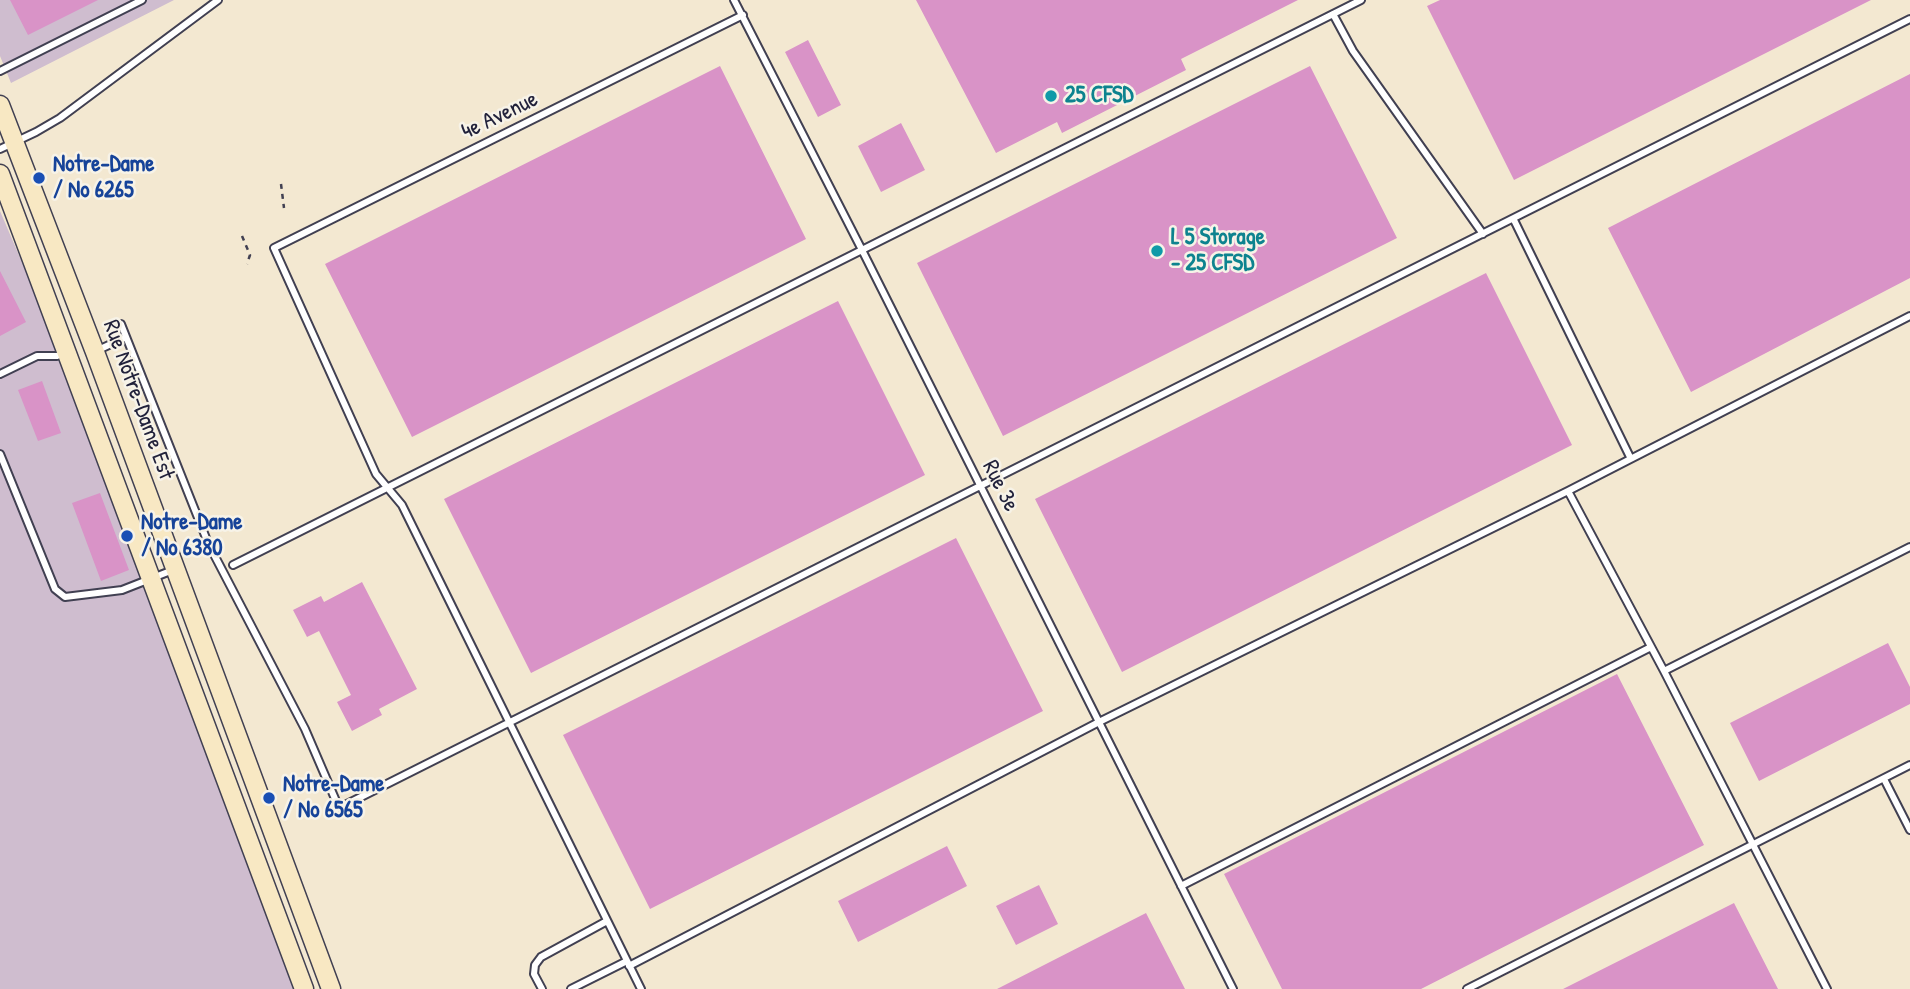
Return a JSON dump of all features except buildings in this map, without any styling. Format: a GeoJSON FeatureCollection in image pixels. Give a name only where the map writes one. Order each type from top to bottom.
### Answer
{"type":"FeatureCollection","features":[{"type":"Feature","properties":{"kind":"main road","name":"Rue Notre-Dame Est"},"geometry":{"type":"LineString","coordinates":[[0,105],[7,146],[92,346],[331,989]]}},
{"type":"Feature","properties":{"kind":"main road"},"geometry":{"type":"LineString","coordinates":[[0,174],[304,989]]}},
{"type":"Feature","properties":{"kind":"main road"},"geometry":{"type":"LineString","coordinates":[[66,352],[92,346]]}},
{"type":"Feature","properties":{"kind":"lane"},"geometry":{"type":"LineString","coordinates":[[0,71],[142,0]]}},
{"type":"Feature","properties":{"kind":"lane"},"geometry":{"type":"LineString","coordinates":[[7,146],[60,118],[218,0]]}},
{"type":"Feature","properties":{"kind":"lane","name":"Rue 3e"},"geometry":{"type":"LineString","coordinates":[[734,0],[1233,989]]}},
{"type":"Feature","properties":{"kind":"lane"},"geometry":{"type":"LineString","coordinates":[[233,565],[1361,0]]}},
{"type":"Feature","properties":{"kind":"lane"},"geometry":{"type":"LineString","coordinates":[[1333,14],[1353,51],[1483,234]]}},
{"type":"Feature","properties":{"kind":"lane","name":"4e Avenue"},"geometry":{"type":"LineString","coordinates":[[388,488],[376,474],[274,248],[743,15]]}},
{"type":"Feature","properties":{"kind":"lane"},"geometry":{"type":"LineString","coordinates":[[121,324],[208,543],[305,729],[339,807],[1514,220],[1910,19]]}},
{"type":"Feature","properties":{"kind":"lane"},"geometry":{"type":"LineString","coordinates":[[1514,220],[1630,457]]}},
{"type":"Feature","properties":{"kind":"lane"},"geometry":{"type":"LineString","coordinates":[[571,989],[628,963],[1099,722],[1568,491],[1910,316]]}},
{"type":"Feature","properties":{"kind":"lane"},"geometry":{"type":"LineString","coordinates":[[92,346],[126,337]]}},
{"type":"Feature","properties":{"kind":"lane"},"geometry":{"type":"LineString","coordinates":[[0,374],[37,356],[57,356],[66,352]]}},
{"type":"Feature","properties":{"kind":"lane"},"geometry":{"type":"LineString","coordinates":[[0,454],[55,589],[65,597],[122,590],[175,569]]}},
{"type":"Feature","properties":{"kind":"lane"},"geometry":{"type":"LineString","coordinates":[[388,488],[402,505],[641,989]]}},
{"type":"Feature","properties":{"kind":"lane"},"geometry":{"type":"LineString","coordinates":[[1568,491],[1664,671],[1826,989]]}},
{"type":"Feature","properties":{"kind":"lane"},"geometry":{"type":"LineString","coordinates":[[1664,671],[1910,547]]}},
{"type":"Feature","properties":{"kind":"lane"},"geometry":{"type":"LineString","coordinates":[[1181,886],[1651,648]]}},
{"type":"Feature","properties":{"kind":"lane"},"geometry":{"type":"LineString","coordinates":[[1467,989],[1910,765]]}},
{"type":"Feature","properties":{"kind":"lane"},"geometry":{"type":"LineString","coordinates":[[1884,779],[1910,830]]}},
{"type":"Feature","properties":{"kind":"lane"},"geometry":{"type":"LineString","coordinates":[[542,989],[534,974],[535,965],[541,957],[607,921]]}},
{"type":"Feature","properties":{"kind":"path"},"geometry":{"type":"LineString","coordinates":[[281,184],[284,208]]}},
{"type":"Feature","properties":{"kind":"path"},"geometry":{"type":"LineString","coordinates":[[242,236],[250,255],[247,264]]}},
{"type":"Feature","properties":{"kind":"shaded area"},"geometry":{"type":"Polygon","coordinates":[[[0,0],[174,0],[11,83],[0,56],[0,0]]]}},
{"type":"Feature","properties":{"kind":"shaded area"},"geometry":{"type":"Polygon","coordinates":[[[0,211],[75,386],[297,989],[0,989],[0,211]]]}},
{"type":"Feature","properties":{"kind":"place","name":"25 CFSD"},"geometry":{"type":"Point","coordinates":[1051,96]}},
{"type":"Feature","properties":{"kind":"place","name":"Notre-Dame / No 6265"},"geometry":{"type":"Point","coordinates":[39,178]}},
{"type":"Feature","properties":{"kind":"place","name":"L 5 Storage - 25 CFSD"},"geometry":{"type":"Point","coordinates":[1157,251]}},
{"type":"Feature","properties":{"kind":"place","name":"Notre-Dame / No 6380"},"geometry":{"type":"Point","coordinates":[127,536]}},
{"type":"Feature","properties":{"kind":"place","name":"Notre-Dame / No 6565"},"geometry":{"type":"Point","coordinates":[269,798]}}]}
